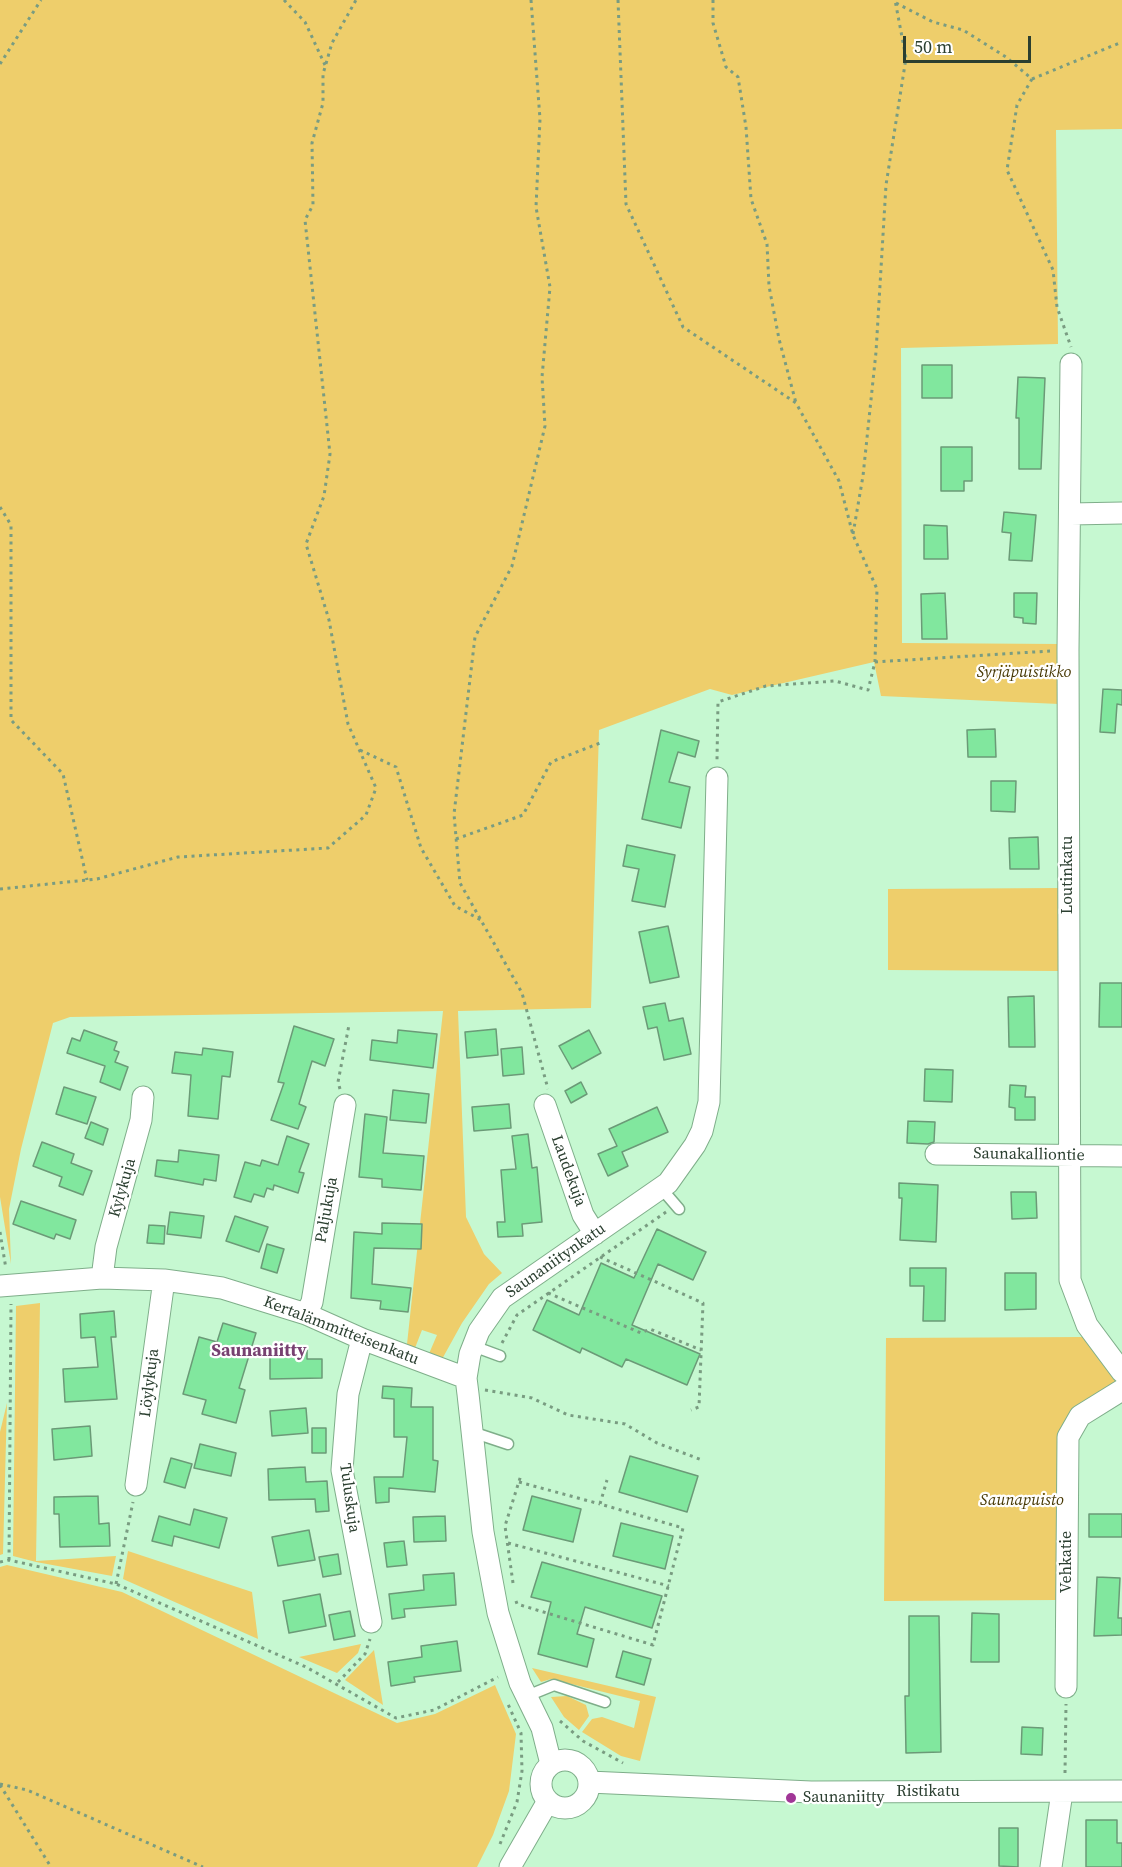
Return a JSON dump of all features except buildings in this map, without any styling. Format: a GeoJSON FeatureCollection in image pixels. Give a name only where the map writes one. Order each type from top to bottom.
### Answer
{"type":"FeatureCollection","features":[{"type":"Feature","properties":{"kind":"street","name":"Loutinkatu"},"geometry":{"type":"LineString","coordinates":[[1071,364],[1068,650],[1070,1280],[1087,1325],[1122,1372]]}},
{"type":"Feature","properties":{"kind":"street"},"geometry":{"type":"LineString","coordinates":[[1071,514],[1122,513]]}},
{"type":"Feature","properties":{"kind":"street","name":"Saunaniitynkatu"},"geometry":{"type":"LineString","coordinates":[[552,1764],[542,1728],[527,1696],[498,1613],[483,1532],[467,1386],[473,1346],[479,1331],[502,1298],[668,1183],[695,1145],[709,1102],[717,778]]}},
{"type":"Feature","properties":{"kind":"street","name":"Kylykuja"},"geometry":{"type":"LineString","coordinates":[[102,1278],[106,1247],[141,1120],[143,1097]]}},
{"type":"Feature","properties":{"kind":"street","name":"Paljukuja"},"geometry":{"type":"LineString","coordinates":[[306,1314],[312,1302],[345,1105]]}},
{"type":"Feature","properties":{"kind":"street","name":"Laudekuja"},"geometry":{"type":"LineString","coordinates":[[545,1105],[584,1215],[595,1234]]}},
{"type":"Feature","properties":{"kind":"street","name":"Saunakalliontie"},"geometry":{"type":"LineString","coordinates":[[936,1154],[1122,1156]]}},
{"type":"Feature","properties":{"kind":"street","name":"Kertalämmitteisenkatu"},"geometry":{"type":"LineString","coordinates":[[6,1290],[102,1278],[164,1280],[222,1288],[306,1314],[467,1386]]}},
{"type":"Feature","properties":{"kind":"street","name":"Löylykuja"},"geometry":{"type":"LineString","coordinates":[[136,1485],[164,1280]]}},
{"type":"Feature","properties":{"kind":"street","name":"Tuluskuja"},"geometry":{"type":"LineString","coordinates":[[362,1339],[348,1394],[342,1470],[371,1622]]}},
{"type":"Feature","properties":{"kind":"street","name":"Vehkatie"},"geometry":{"type":"LineString","coordinates":[[1066,1687],[1068,1437],[1080,1416],[1122,1390]]}},
{"type":"Feature","properties":{"kind":"street"},"geometry":{"type":"LineString","coordinates":[[571,1760],[579,1763],[587,1774],[589,1782],[586,1797],[575,1806],[559,1807],[548,1801],[541,1787],[541,1779],[552,1764],[571,1760]]}},
{"type":"Feature","properties":{"kind":"street"},"geometry":{"type":"LineString","coordinates":[[1051,1867],[1060,1781]]}},
{"type":"Feature","properties":{"kind":"street","name":"Ristikatu"},"geometry":{"type":"LineString","coordinates":[[589,1782],[811,1792],[1060,1781],[1122,1791]]}},
{"type":"Feature","properties":{"kind":"street"},"geometry":{"type":"LineString","coordinates":[[510,1867],[548,1801]]}},
{"type":"Feature","properties":{"kind":"lane"},"geometry":{"type":"LineString","coordinates":[[661,1188],[677,1207]]}},
{"type":"Feature","properties":{"kind":"lane"},"geometry":{"type":"LineString","coordinates":[[473,1346],[498,1355]]}},
{"type":"Feature","properties":{"kind":"lane"},"geometry":{"type":"LineString","coordinates":[[472,1432],[508,1444]]}},
{"type":"Feature","properties":{"kind":"lane"},"geometry":{"type":"LineString","coordinates":[[527,1696],[554,1685],[605,1702]]}},
{"type":"Feature","properties":{"kind":"path"},"geometry":{"type":"LineString","coordinates":[[0,64],[41,0]]}},
{"type":"Feature","properties":{"kind":"path"},"geometry":{"type":"LineString","coordinates":[[284,0],[305,22],[325,65]]}},
{"type":"Feature","properties":{"kind":"path"},"geometry":{"type":"LineString","coordinates":[[0,889],[87,880],[178,857],[328,848],[366,815],[376,788],[348,723],[329,620],[306,544],[324,496],[330,454],[305,220],[313,205],[312,143],[323,103],[325,65],[332,43],[356,0]]}},
{"type":"Feature","properties":{"kind":"path"},"geometry":{"type":"LineString","coordinates":[[531,0],[540,118],[536,207],[550,287],[542,377],[545,426],[512,566],[475,637],[454,814],[460,883],[522,993],[549,1084],[545,1105]]}},
{"type":"Feature","properties":{"kind":"path"},"geometry":{"type":"LineString","coordinates":[[618,0],[626,204],[683,327],[796,403]]}},
{"type":"Feature","properties":{"kind":"path"},"geometry":{"type":"LineString","coordinates":[[713,0],[713,23],[726,68],[738,77],[746,127],[751,199],[767,244],[770,286],[779,339],[796,403],[839,481],[853,535],[877,589],[875,662],[868,690],[835,681],[766,686],[718,702],[717,778]]}},
{"type":"Feature","properties":{"kind":"path"},"geometry":{"type":"LineString","coordinates":[[853,535],[876,352],[886,185],[906,58],[894,1]]}},
{"type":"Feature","properties":{"kind":"path"},"geometry":{"type":"LineString","coordinates":[[894,1],[933,22],[963,30],[1006,57],[1032,79]]}},
{"type":"Feature","properties":{"kind":"path"},"geometry":{"type":"LineString","coordinates":[[1071,364],[1071,344],[1057,307],[1053,270],[1007,170],[1017,105],[1032,79],[1122,42]]}},
{"type":"Feature","properties":{"kind":"path"},"geometry":{"type":"LineString","coordinates":[[0,507],[11,525],[11,720],[63,774],[87,880]]}},
{"type":"Feature","properties":{"kind":"path"},"geometry":{"type":"LineString","coordinates":[[875,662],[1068,650]]}},
{"type":"Feature","properties":{"kind":"path"},"geometry":{"type":"LineString","coordinates":[[456,839],[523,815],[551,762],[600,744]]}},
{"type":"Feature","properties":{"kind":"path"},"geometry":{"type":"LineString","coordinates":[[359,749],[396,767],[421,848],[455,906],[482,921]]}},
{"type":"Feature","properties":{"kind":"path"},"geometry":{"type":"LineString","coordinates":[[345,1105],[338,1082],[350,1026]]}},
{"type":"Feature","properties":{"kind":"path"},"geometry":{"type":"LineString","coordinates":[[498,1355],[517,1315],[677,1207]]}},
{"type":"Feature","properties":{"kind":"path"},"geometry":{"type":"LineString","coordinates":[[0,1232],[6,1290],[9,1560]]}},
{"type":"Feature","properties":{"kind":"path"},"geometry":{"type":"LineString","coordinates":[[600,1257],[703,1303],[699,1407],[691,1410]]}},
{"type":"Feature","properties":{"kind":"path"},"geometry":{"type":"LineString","coordinates":[[548,1293],[641,1333],[650,1329],[701,1350]]}},
{"type":"Feature","properties":{"kind":"path"},"geometry":{"type":"LineString","coordinates":[[467,1386],[532,1398],[568,1415],[625,1424],[657,1443],[702,1460]]}},
{"type":"Feature","properties":{"kind":"path"},"geometry":{"type":"LineString","coordinates":[[514,1584],[505,1526],[521,1476]]}},
{"type":"Feature","properties":{"kind":"path"},"geometry":{"type":"LineString","coordinates":[[600,1504],[607,1480]]}},
{"type":"Feature","properties":{"kind":"path"},"geometry":{"type":"LineString","coordinates":[[515,1594],[517,1604],[653,1645],[684,1528],[519,1482]]}},
{"type":"Feature","properties":{"kind":"path"},"geometry":{"type":"LineString","coordinates":[[116,1584],[136,1485]]}},
{"type":"Feature","properties":{"kind":"path"},"geometry":{"type":"LineString","coordinates":[[507,1542],[669,1586]]}},
{"type":"Feature","properties":{"kind":"path"},"geometry":{"type":"LineString","coordinates":[[0,1562],[9,1560],[116,1584],[338,1682],[396,1718],[434,1710],[498,1677],[496,1667]]}},
{"type":"Feature","properties":{"kind":"path"},"geometry":{"type":"LineString","coordinates":[[338,1682],[365,1654],[370,1641],[371,1622]]}},
{"type":"Feature","properties":{"kind":"path"},"geometry":{"type":"LineString","coordinates":[[1066,1687],[1060,1781],[1074,1775]]}},
{"type":"Feature","properties":{"kind":"path"},"geometry":{"type":"LineString","coordinates":[[496,1851],[517,1802],[522,1771],[521,1733],[506,1699]]}},
{"type":"Feature","properties":{"kind":"path"},"geometry":{"type":"LineString","coordinates":[[521,1733],[561,1720],[583,1741],[625,1764]]}},
{"type":"Feature","properties":{"kind":"path"},"geometry":{"type":"LineString","coordinates":[[0,1784],[51,1867]]}},
{"type":"Feature","properties":{"kind":"path"},"geometry":{"type":"LineString","coordinates":[[0,1784],[27,1790],[203,1867]]}},
{"type":"Feature","properties":{"kind":"green space","name":"Syrjäpuistikko"},"geometry":{"type":"Polygon","coordinates":[[[0,0],[1122,0],[1122,129],[1056,130],[1058,344],[901,348],[902,643],[1061,644],[1059,704],[881,696],[874,662],[732,695],[710,689],[599,730],[591,1008],[458,1011],[466,1217],[484,1254],[502,1273],[489,1284],[462,1323],[441,1361],[428,1356],[437,1335],[422,1330],[415,1348],[407,1344],[443,1011],[70,1017],[53,1023],[21,1149],[9,1209],[11,1264],[0,1197],[0,0]]]}},
{"type":"Feature","properties":{"kind":"green space"},"geometry":{"type":"Polygon","coordinates":[[[1059,888],[1059,971],[888,970],[888,889],[1059,888]]]}},
{"type":"Feature","properties":{"kind":"green space"},"geometry":{"type":"Polygon","coordinates":[[[40,1303],[36,1561],[116,1556],[112,1576],[36,1562],[13,1556],[16,1306],[40,1303]]]}},
{"type":"Feature","properties":{"kind":"green space","name":"Saunapuisto"},"geometry":{"type":"Polygon","coordinates":[[[1084,1337],[1121,1382],[1075,1410],[1057,1600],[884,1601],[886,1338],[1084,1337]]]}},
{"type":"Feature","properties":{"kind":"green space"},"geometry":{"type":"Polygon","coordinates":[[[7,1403],[3,1554],[0,1555],[0,1432],[7,1403]]]}},
{"type":"Feature","properties":{"kind":"green space"},"geometry":{"type":"Polygon","coordinates":[[[128,1551],[252,1592],[258,1639],[123,1579],[128,1551]]]}},
{"type":"Feature","properties":{"kind":"green space"},"geometry":{"type":"Polygon","coordinates":[[[7,1565],[122,1592],[397,1723],[435,1714],[495,1685],[516,1734],[509,1791],[493,1835],[477,1867],[0,1867],[0,1567],[7,1565]]]}},
{"type":"Feature","properties":{"kind":"green space"},"geometry":{"type":"Polygon","coordinates":[[[361,1644],[358,1653],[337,1673],[299,1657],[361,1644]]]}},
{"type":"Feature","properties":{"kind":"green space"},"geometry":{"type":"Polygon","coordinates":[[[374,1650],[383,1705],[345,1680],[374,1650]]]}},
{"type":"Feature","properties":{"kind":"green space"},"geometry":{"type":"Polygon","coordinates":[[[532,1668],[656,1697],[640,1761],[621,1756],[582,1732],[592,1719],[602,1717],[634,1728],[640,1701],[551,1679],[541,1682],[532,1668]]]}},
{"type":"Feature","properties":{"kind":"green space"},"geometry":{"type":"Polygon","coordinates":[[[567,1696],[586,1705],[589,1716],[579,1730],[564,1717],[551,1697],[567,1696]]]}},
{"type":"Feature","properties":{"kind":"place","name":"Saunaniitty"},"geometry":{"type":"Point","coordinates":[791,1798]}},
{"type":"Feature","properties":{"kind":"district","name":"Saunaniitty"},"geometry":{"type":"Point","coordinates":[259,1351]}}]}
